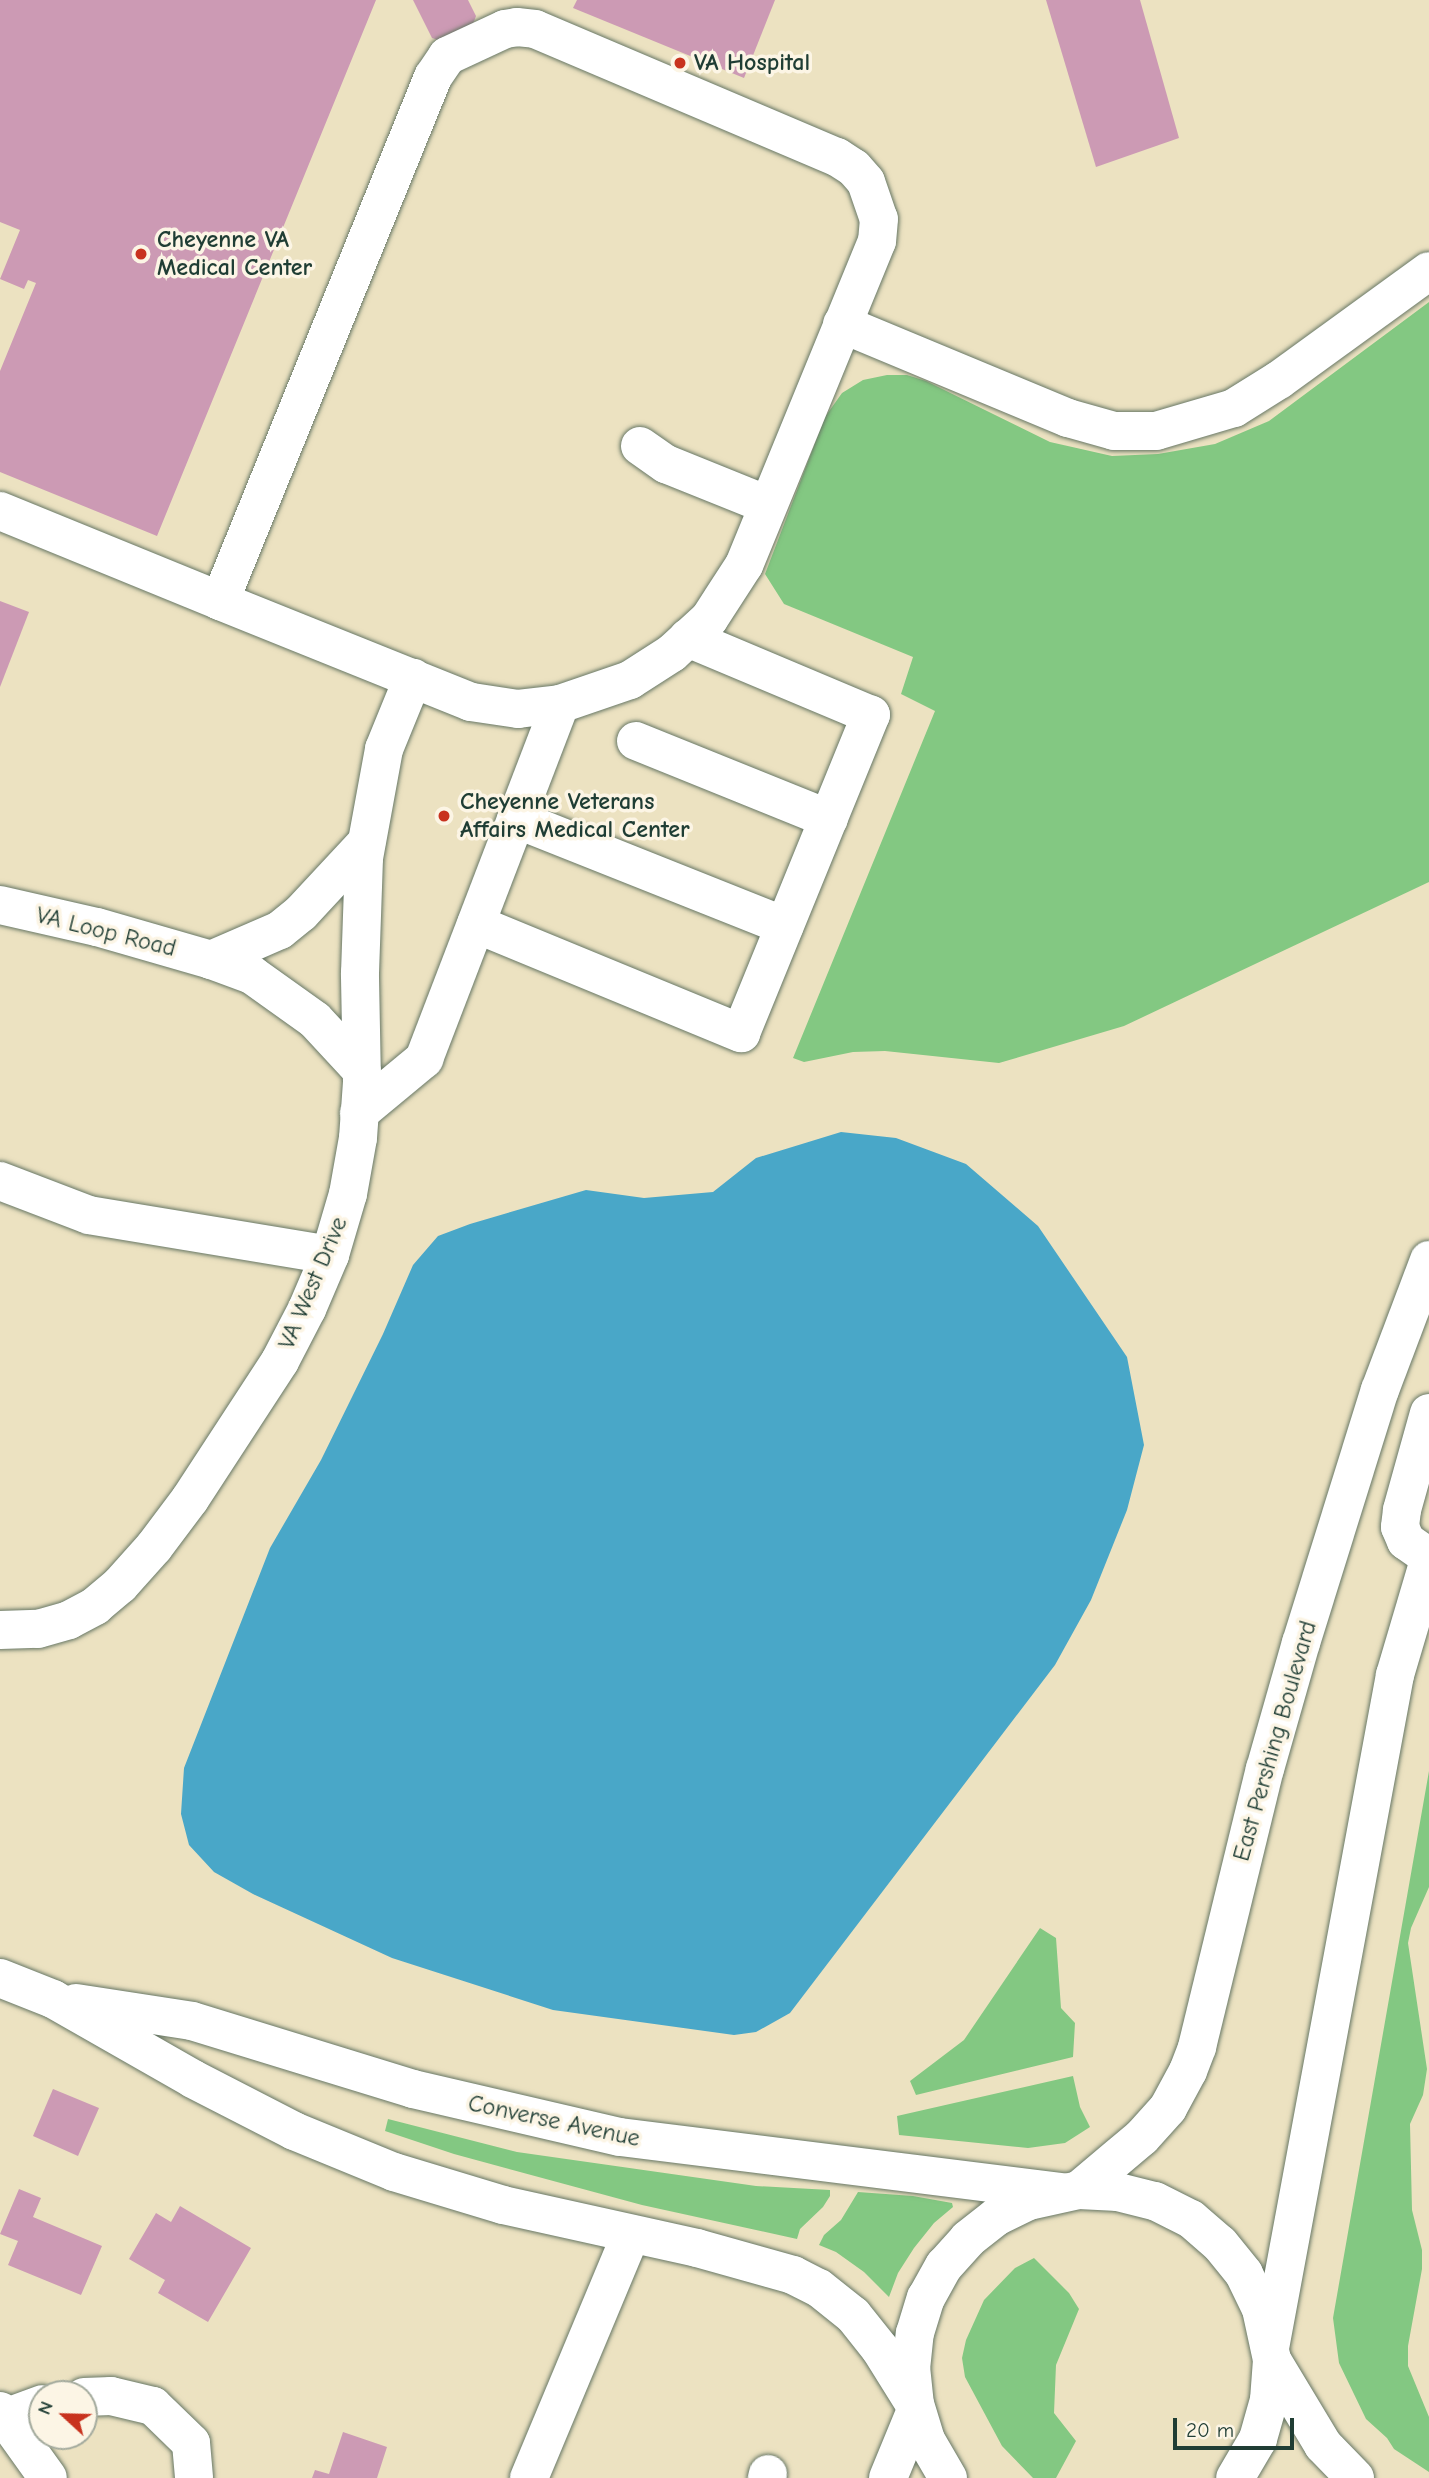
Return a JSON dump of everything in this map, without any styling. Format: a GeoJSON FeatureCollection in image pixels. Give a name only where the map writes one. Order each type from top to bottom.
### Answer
{"type":"FeatureCollection","features":[{"type":"Feature","properties":{"kind":"main road"},"geometry":{"type":"LineString","coordinates":[[0,510],[220,601],[471,702],[518,709],[560,704],[630,680],[672,653],[709,619],[744,565],[877,241],[879,219],[866,182],[854,168],[837,157],[534,30],[505,29],[447,56],[433,77],[220,601]]}},
{"type":"Feature","properties":{"kind":"main road"},"geometry":{"type":"LineString","coordinates":[[842,324],[1068,418],[1114,431],[1156,431],[1234,408],[1279,380],[1429,271]]}},
{"type":"Feature","properties":{"kind":"main road"},"geometry":{"type":"LineString","coordinates":[[640,446],[666,464],[768,505]]}},
{"type":"Feature","properties":{"kind":"main road"},"geometry":{"type":"LineString","coordinates":[[476,924],[741,1033],[872,715],[688,638]]}},
{"type":"Feature","properties":{"kind":"main road","name":"VA West Drive"},"geometry":{"type":"LineString","coordinates":[[0,1630],[38,1629],[69,1620],[95,1606],[120,1585],[154,1547],[197,1489],[280,1361],[307,1309],[330,1255],[348,1194],[362,1071],[360,973],[366,843],[384,749],[412,678]]}},
{"type":"Feature","properties":{"kind":"main road"},"geometry":{"type":"LineString","coordinates":[[359,1113],[424,1059],[560,704]]}},
{"type":"Feature","properties":{"kind":"main road"},"geometry":{"type":"LineString","coordinates":[[636,741],[829,819]]}},
{"type":"Feature","properties":{"kind":"main road"},"geometry":{"type":"LineString","coordinates":[[516,819],[785,926]]}},
{"type":"Feature","properties":{"kind":"main road"},"geometry":{"type":"LineString","coordinates":[[211,960],[280,930],[301,913],[366,843]]}},
{"type":"Feature","properties":{"kind":"main road","name":"VA Loop Road"},"geometry":{"type":"LineString","coordinates":[[0,905],[97,927],[211,960],[252,975],[315,1020],[362,1071]]}},
{"type":"Feature","properties":{"kind":"main road"},"geometry":{"type":"LineString","coordinates":[[0,1181],[89,1215],[330,1255]]}},
{"type":"Feature","properties":{"kind":"main road","name":"East Pershing Boulevard"},"geometry":{"type":"LineString","coordinates":[[1072,2191],[1142,2137],[1168,2108],[1197,2047],[1233,1893],[1301,1643],[1380,1390],[1429,1260]]}},
{"type":"Feature","properties":{"kind":"main road"},"geometry":{"type":"LineString","coordinates":[[1429,1413],[1402,1510],[1400,1527],[1406,1541],[1429,1559]]}},
{"type":"Feature","properties":{"kind":"main road","name":"East Pershing Boulevard"},"geometry":{"type":"LineString","coordinates":[[1235,2478],[1258,2439],[1269,2400],[1271,2353],[1395,1675],[1429,1559]]}},
{"type":"Feature","properties":{"kind":"main road","name":"Converse Avenue"},"geometry":{"type":"LineString","coordinates":[[0,1978],[54,1999],[193,2079],[293,2131],[425,2183],[697,2248],[793,2276],[819,2288],[853,2315],[880,2349],[915,2407]]}},
{"type":"Feature","properties":{"kind":"main road","name":"Converse Avenue"},"geometry":{"type":"LineString","coordinates":[[54,1999],[192,2021],[413,2089],[620,2137],[1072,2191]]}},
{"type":"Feature","properties":{"kind":"main road","name":"East Pershing Boulevard"},"geometry":{"type":"LineString","coordinates":[[948,2478],[926,2440],[915,2407],[911,2369],[915,2333],[926,2298],[944,2266],[968,2239],[996,2217],[1029,2201],[1072,2191],[1130,2195],[1155,2201],[1191,2219],[1220,2244],[1244,2274],[1261,2309],[1271,2353]]}},
{"type":"Feature","properties":{"kind":"main road"},"geometry":{"type":"LineString","coordinates":[[529,2478],[631,2234]]}},
{"type":"Feature","properties":{"kind":"main road"},"geometry":{"type":"LineString","coordinates":[[1271,2353],[1322,2445],[1354,2478]]}},
{"type":"Feature","properties":{"kind":"main road"},"geometry":{"type":"LineString","coordinates":[[98,2396],[111,2396],[153,2406],[191,2443],[194,2478]]}},
{"type":"Feature","properties":{"kind":"main road","name":"East Pershing Boulevard"},"geometry":{"type":"LineString","coordinates":[[888,2478],[915,2407]]}},
{"type":"Feature","properties":{"kind":"main road"},"geometry":{"type":"LineString","coordinates":[[28,2408],[3,2414],[48,2478]]}},
{"type":"Feature","properties":{"kind":"green space"},"geometry":{"type":"Polygon","coordinates":[[[1429,302],[1429,882],[1124,1026],[999,1063],[885,1051],[853,1052],[804,1062],[793,1058],[935,711],[901,694],[913,657],[784,604],[765,574],[825,417],[842,393],[863,380],[887,375],[907,375],[926,381],[1050,442],[1112,456],[1158,454],[1215,444],[1269,421],[1429,302]]]}},
{"type":"Feature","properties":{"kind":"green space"},"geometry":{"type":"Polygon","coordinates":[[[1429,1771],[1429,1887],[1411,1928],[1408,1943],[1427,2069],[1423,2095],[1410,2124],[1412,2210],[1422,2250],[1422,2269],[1408,2346],[1408,2366],[1429,2417],[1429,2472],[1394,2449],[1387,2438],[1366,2419],[1339,2363],[1333,2318],[1429,1771]]]}},
{"type":"Feature","properties":{"kind":"green space"},"geometry":{"type":"Polygon","coordinates":[[[1040,1928],[1056,1938],[1061,2008],[1075,2023],[1073,2057],[916,2095],[910,2081],[964,2040],[1040,1928]]]}},
{"type":"Feature","properties":{"kind":"green space"},"geometry":{"type":"Polygon","coordinates":[[[1073,2076],[1080,2107],[1090,2127],[1065,2143],[1028,2148],[899,2135],[897,2116],[1073,2076]]]}},
{"type":"Feature","properties":{"kind":"green space"},"geometry":{"type":"Polygon","coordinates":[[[388,2119],[517,2152],[756,2186],[830,2190],[830,2196],[823,2207],[800,2229],[797,2239],[642,2205],[454,2154],[385,2131],[388,2119]]]}},
{"type":"Feature","properties":{"kind":"green space"},"geometry":{"type":"Polygon","coordinates":[[[858,2192],[913,2196],[952,2203],[953,2207],[934,2223],[914,2248],[898,2273],[889,2297],[864,2272],[836,2252],[819,2245],[824,2235],[841,2220],[858,2192]]]}},
{"type":"Feature","properties":{"kind":"green space"},"geometry":{"type":"Polygon","coordinates":[[[1034,2258],[1069,2293],[1079,2309],[1056,2365],[1054,2413],[1076,2441],[1056,2478],[1033,2478],[1002,2446],[965,2377],[962,2358],[966,2340],[984,2300],[1015,2268],[1034,2258]]]}},
{"type":"Feature","properties":{"kind":"water"},"geometry":{"type":"Polygon","coordinates":[[[841,1132],[896,1138],[966,1164],[1038,1226],[1127,1357],[1144,1445],[1127,1510],[1091,1600],[1055,1665],[790,2013],[756,2032],[734,2035],[553,2010],[392,1958],[253,1894],[214,1872],[189,1845],[181,1814],[184,1768],[270,1548],[321,1460],[383,1334],[413,1265],[438,1236],[470,1224],[586,1190],[644,1198],[713,1192],[756,1158],[841,1132]]]}},
{"type":"Feature","properties":{"kind":"building","name":"Cheyenne VA Medical Center"},"geometry":{"type":"Polygon","coordinates":[[[0,0],[376,0],[157,536],[0,472],[0,371],[36,283],[28,280],[24,289],[0,279],[20,230],[0,222],[0,0]]]}},
{"type":"Feature","properties":{"kind":"building"},"geometry":{"type":"Polygon","coordinates":[[[413,0],[468,0],[476,16],[464,48],[432,38],[413,0]]]}},
{"type":"Feature","properties":{"kind":"building"},"geometry":{"type":"Polygon","coordinates":[[[577,0],[775,0],[744,78],[573,8],[577,0]]]}},
{"type":"Feature","properties":{"kind":"building"},"geometry":{"type":"Polygon","coordinates":[[[1046,0],[1140,0],[1179,138],[1096,167],[1046,0]]]}},
{"type":"Feature","properties":{"kind":"building"},"geometry":{"type":"Polygon","coordinates":[[[0,601],[29,612],[0,687],[0,601]]]}},
{"type":"Feature","properties":{"kind":"building"},"geometry":{"type":"Polygon","coordinates":[[[53,2089],[99,2108],[78,2156],[33,2136],[53,2089]]]}},
{"type":"Feature","properties":{"kind":"building"},"geometry":{"type":"Polygon","coordinates":[[[19,2189],[41,2198],[33,2217],[102,2246],[81,2295],[8,2265],[18,2241],[0,2234],[19,2189]]]}},
{"type":"Feature","properties":{"kind":"building"},"geometry":{"type":"Polygon","coordinates":[[[180,2206],[251,2248],[208,2322],[158,2293],[165,2280],[129,2259],[156,2213],[171,2222],[180,2206]]]}},
{"type":"Feature","properties":{"kind":"building"},"geometry":{"type":"Polygon","coordinates":[[[343,2432],[387,2447],[377,2478],[312,2478],[315,2470],[329,2474],[343,2432]]]}},
{"type":"Feature","properties":{"kind":"place","name":"VA Hospital"},"geometry":{"type":"Point","coordinates":[680,63]}},
{"type":"Feature","properties":{"kind":"place","name":"Cheyenne VA Medical Center"},"geometry":{"type":"Point","coordinates":[141,254]}},
{"type":"Feature","properties":{"kind":"place","name":"Cheyenne Veterans Affairs Medical Center"},"geometry":{"type":"Point","coordinates":[444,816]}}]}
